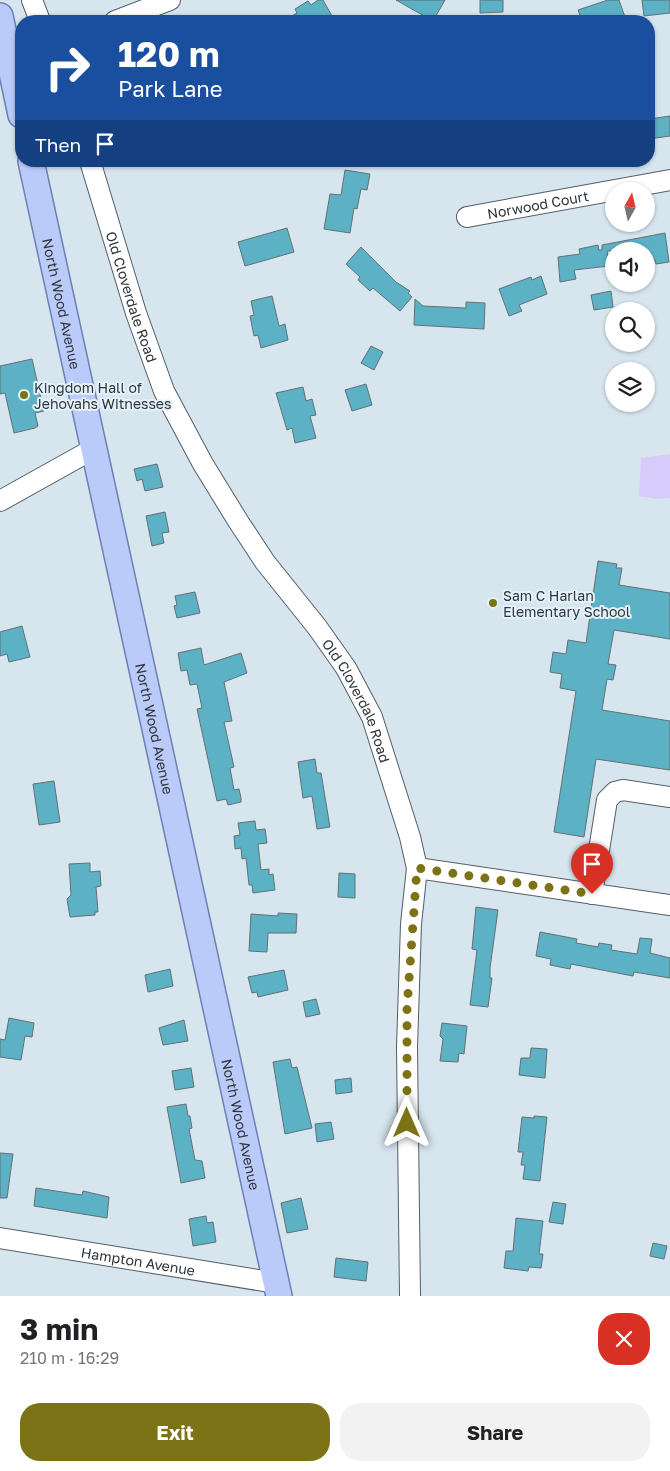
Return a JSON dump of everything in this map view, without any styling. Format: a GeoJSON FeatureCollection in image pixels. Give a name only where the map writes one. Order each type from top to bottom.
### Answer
{"type":"FeatureCollection","features":[{"type":"Feature","properties":{"kind":"main road"},"geometry":{"type":"LineString","coordinates":[[1,23],[15,87]]}},
{"type":"Feature","properties":{"kind":"main road","name":"North Wood Avenue"},"geometry":{"type":"LineString","coordinates":[[32,167],[277,1289]]}},
{"type":"Feature","properties":{"kind":"street"},"geometry":{"type":"LineString","coordinates":[[32,0],[38,15]]}},
{"type":"Feature","properties":{"kind":"street"},"geometry":{"type":"LineString","coordinates":[[131,15],[170,0]]}},
{"type":"Feature","properties":{"kind":"street","name":"Old Cloverdale Road"},"geometry":{"type":"LineString","coordinates":[[92,167],[136,314],[164,391],[203,464],[238,521],[265,562],[337,654],[372,717],[410,837],[417,868],[411,924],[406,1047],[410,1296]]}},
{"type":"Feature","properties":{"kind":"street","name":"Norwood Court"},"geometry":{"type":"LineString","coordinates":[[467,217],[670,180]]}},
{"type":"Feature","properties":{"kind":"street"},"geometry":{"type":"LineString","coordinates":[[0,501],[95,448]]}},
{"type":"Feature","properties":{"kind":"street"},"geometry":{"type":"LineString","coordinates":[[592,894],[607,800],[615,792],[624,790],[670,797]]}},
{"type":"Feature","properties":{"kind":"street"},"geometry":{"type":"LineString","coordinates":[[417,868],[670,905]]}},
{"type":"Feature","properties":{"kind":"street","name":"Hampton Avenue"},"geometry":{"type":"LineString","coordinates":[[0,1238],[277,1289]]}},
{"type":"Feature","properties":{"kind":"shaded area"},"geometry":{"type":"Polygon","coordinates":[[[670,454],[670,498],[657,499],[639,496],[641,458],[670,454]]]}},
{"type":"Feature","properties":{"kind":"building"},"geometry":{"type":"Polygon","coordinates":[[[318,0],[323,0],[331,15],[294,15],[297,13],[295,9],[308,1],[311,5],[318,0]]]}},
{"type":"Feature","properties":{"kind":"building"},"geometry":{"type":"Polygon","coordinates":[[[396,0],[445,0],[436,15],[422,15],[396,0]]]}},
{"type":"Feature","properties":{"kind":"building"},"geometry":{"type":"Polygon","coordinates":[[[480,0],[503,0],[503,12],[480,13],[480,0]]]}},
{"type":"Feature","properties":{"kind":"building"},"geometry":{"type":"Polygon","coordinates":[[[608,0],[619,0],[624,15],[580,15],[578,10],[608,0]]]}},
{"type":"Feature","properties":{"kind":"building"},"geometry":{"type":"Polygon","coordinates":[[[642,0],[670,0],[670,13],[644,15],[642,0]]]}},
{"type":"Feature","properties":{"kind":"building"},"geometry":{"type":"Polygon","coordinates":[[[670,116],[670,136],[655,138],[655,118],[670,116]]]}},
{"type":"Feature","properties":{"kind":"building"},"geometry":{"type":"Polygon","coordinates":[[[345,170],[370,174],[367,190],[361,189],[357,209],[354,208],[350,233],[324,229],[330,194],[341,195],[345,170]]]}},
{"type":"Feature","properties":{"kind":"building"},"geometry":{"type":"Polygon","coordinates":[[[287,228],[294,252],[245,266],[238,242],[287,228]]]}},
{"type":"Feature","properties":{"kind":"building"},"geometry":{"type":"Polygon","coordinates":[[[665,233],[669,262],[656,264],[655,242],[618,242],[665,233]]]}},
{"type":"Feature","properties":{"kind":"building"},"geometry":{"type":"Polygon","coordinates":[[[605,244],[605,266],[574,270],[576,279],[560,282],[558,257],[580,254],[579,249],[598,245],[599,250],[602,250],[602,245],[605,244]]]}},
{"type":"Feature","properties":{"kind":"building"},"geometry":{"type":"Polygon","coordinates":[[[361,247],[396,282],[410,291],[408,293],[412,297],[400,311],[373,288],[370,291],[358,280],[360,277],[346,264],[361,247]]]}},
{"type":"Feature","properties":{"kind":"building"},"geometry":{"type":"Polygon","coordinates":[[[541,276],[547,294],[519,305],[522,311],[509,316],[499,289],[531,277],[532,280],[541,276]]]}},
{"type":"Feature","properties":{"kind":"building"},"geometry":{"type":"Polygon","coordinates":[[[611,292],[612,302],[605,302],[605,308],[594,310],[591,295],[611,292]]]}},
{"type":"Feature","properties":{"kind":"building"},"geometry":{"type":"Polygon","coordinates":[[[272,296],[279,326],[285,324],[288,340],[261,348],[258,335],[254,336],[250,316],[254,315],[251,301],[272,296]]]}},
{"type":"Feature","properties":{"kind":"building"},"geometry":{"type":"Polygon","coordinates":[[[415,299],[423,306],[466,308],[466,302],[485,303],[484,329],[414,325],[415,299]]]}},
{"type":"Feature","properties":{"kind":"building"},"geometry":{"type":"Polygon","coordinates":[[[371,346],[383,352],[374,370],[361,363],[371,346]]]}},
{"type":"Feature","properties":{"kind":"building","name":"Kingdom Hall of Jehovahs Witnesses"},"geometry":{"type":"Polygon","coordinates":[[[32,359],[44,411],[35,413],[38,426],[14,433],[5,393],[0,394],[0,366],[32,359]]]}},
{"type":"Feature","properties":{"kind":"building"},"geometry":{"type":"Polygon","coordinates":[[[366,384],[372,405],[352,411],[345,390],[366,384]]]}},
{"type":"Feature","properties":{"kind":"building"},"geometry":{"type":"Polygon","coordinates":[[[303,387],[306,401],[312,399],[316,415],[310,416],[316,438],[295,443],[292,428],[287,430],[276,393],[303,387]]]}},
{"type":"Feature","properties":{"kind":"building"},"geometry":{"type":"Polygon","coordinates":[[[157,464],[163,487],[145,491],[142,479],[137,481],[134,469],[157,464]]]}},
{"type":"Feature","properties":{"kind":"building"},"geometry":{"type":"Polygon","coordinates":[[[165,512],[169,532],[162,533],[164,543],[152,546],[146,516],[165,512]]]}},
{"type":"Feature","properties":{"kind":"building"},"geometry":{"type":"Polygon","coordinates":[[[598,561],[617,564],[616,568],[622,568],[619,585],[670,593],[670,639],[614,630],[608,664],[616,665],[613,680],[607,679],[602,710],[670,721],[670,770],[596,759],[584,837],[554,832],[576,691],[560,688],[562,674],[550,672],[553,652],[566,654],[568,640],[586,643],[598,561]]]}},
{"type":"Feature","properties":{"kind":"building"},"geometry":{"type":"Polygon","coordinates":[[[195,592],[200,613],[177,618],[174,606],[177,605],[175,596],[195,592]]]}},
{"type":"Feature","properties":{"kind":"building"},"geometry":{"type":"Polygon","coordinates":[[[22,626],[30,657],[9,662],[7,654],[0,656],[0,632],[22,626]]]}},
{"type":"Feature","properties":{"kind":"building"},"geometry":{"type":"Polygon","coordinates":[[[201,648],[204,665],[241,653],[247,673],[224,682],[232,721],[224,722],[234,767],[230,768],[234,790],[239,789],[241,798],[241,802],[228,805],[226,799],[217,801],[197,709],[202,708],[197,684],[190,685],[187,670],[181,671],[178,653],[201,648]]]}},
{"type":"Feature","properties":{"kind":"building"},"geometry":{"type":"Polygon","coordinates":[[[315,759],[317,773],[321,773],[330,827],[317,829],[312,796],[303,798],[298,762],[315,759]]]}},
{"type":"Feature","properties":{"kind":"building"},"geometry":{"type":"Polygon","coordinates":[[[54,781],[60,822],[39,825],[33,784],[54,781]]]}},
{"type":"Feature","properties":{"kind":"building"},"geometry":{"type":"Polygon","coordinates":[[[255,821],[256,830],[265,829],[267,843],[258,844],[261,870],[269,869],[269,875],[273,874],[275,890],[253,893],[252,885],[249,885],[246,858],[242,859],[241,848],[235,849],[234,836],[240,835],[238,823],[255,821]]]}},
{"type":"Feature","properties":{"kind":"building"},"geometry":{"type":"Polygon","coordinates":[[[90,863],[90,872],[100,871],[101,886],[96,887],[98,912],[95,912],[95,915],[70,917],[67,899],[71,895],[69,864],[90,863]]]}},
{"type":"Feature","properties":{"kind":"building"},"geometry":{"type":"Polygon","coordinates":[[[339,873],[355,874],[355,898],[338,897],[339,873]]]}},
{"type":"Feature","properties":{"kind":"building"},"geometry":{"type":"Polygon","coordinates":[[[476,907],[498,910],[490,968],[490,978],[492,978],[488,1007],[470,1005],[477,950],[472,949],[476,907]]]}},
{"type":"Feature","properties":{"kind":"building"},"geometry":{"type":"Polygon","coordinates":[[[278,913],[297,914],[296,933],[268,933],[267,952],[249,951],[251,914],[278,916],[278,913]]]}},
{"type":"Feature","properties":{"kind":"building"},"geometry":{"type":"Polygon","coordinates":[[[540,932],[577,939],[576,943],[598,947],[599,943],[612,945],[611,950],[637,954],[640,938],[652,939],[650,953],[670,958],[670,978],[634,972],[633,976],[571,964],[570,969],[550,965],[551,959],[536,956],[540,932]]]}},
{"type":"Feature","properties":{"kind":"building"},"geometry":{"type":"Polygon","coordinates":[[[170,969],[173,986],[148,992],[145,975],[170,969]]]}},
{"type":"Feature","properties":{"kind":"building"},"geometry":{"type":"Polygon","coordinates":[[[284,970],[288,990],[258,997],[257,992],[252,993],[248,977],[284,970]]]}},
{"type":"Feature","properties":{"kind":"building"},"geometry":{"type":"Polygon","coordinates":[[[316,999],[320,1014],[306,1017],[303,1002],[316,999]]]}},
{"type":"Feature","properties":{"kind":"building"},"geometry":{"type":"Polygon","coordinates":[[[9,1018],[34,1023],[32,1037],[25,1036],[21,1060],[0,1057],[0,1039],[5,1040],[9,1018]]]}},
{"type":"Feature","properties":{"kind":"building"},"geometry":{"type":"Polygon","coordinates":[[[184,1020],[188,1041],[163,1045],[159,1028],[184,1020]]]}},
{"type":"Feature","properties":{"kind":"building"},"geometry":{"type":"Polygon","coordinates":[[[442,1023],[467,1026],[464,1054],[459,1053],[458,1062],[440,1061],[443,1039],[440,1036],[442,1023]]]}},
{"type":"Feature","properties":{"kind":"building"},"geometry":{"type":"Polygon","coordinates":[[[531,1048],[547,1049],[545,1078],[519,1075],[521,1058],[530,1058],[531,1048]]]}},
{"type":"Feature","properties":{"kind":"building"},"geometry":{"type":"Polygon","coordinates":[[[290,1059],[292,1068],[297,1067],[312,1128],[285,1134],[273,1062],[290,1059]]]}},
{"type":"Feature","properties":{"kind":"building"},"geometry":{"type":"Polygon","coordinates":[[[191,1068],[194,1087],[175,1090],[172,1071],[191,1068]]]}},
{"type":"Feature","properties":{"kind":"building"},"geometry":{"type":"Polygon","coordinates":[[[351,1078],[352,1092],[336,1094],[335,1080],[351,1078]]]}},
{"type":"Feature","properties":{"kind":"building"},"geometry":{"type":"Polygon","coordinates":[[[186,1104],[192,1128],[189,1129],[195,1160],[202,1161],[205,1178],[181,1183],[167,1107],[186,1104]]]}},
{"type":"Feature","properties":{"kind":"building"},"geometry":{"type":"Polygon","coordinates":[[[534,1116],[547,1117],[540,1181],[523,1179],[525,1165],[521,1165],[523,1152],[518,1152],[522,1117],[534,1118],[534,1116]]]}},
{"type":"Feature","properties":{"kind":"building"},"geometry":{"type":"Polygon","coordinates":[[[331,1122],[334,1139],[317,1142],[315,1124],[331,1122]]]}},
{"type":"Feature","properties":{"kind":"building"},"geometry":{"type":"Polygon","coordinates":[[[0,1153],[13,1154],[7,1198],[0,1198],[0,1153]]]}},
{"type":"Feature","properties":{"kind":"building"},"geometry":{"type":"Polygon","coordinates":[[[36,1188],[82,1195],[83,1191],[109,1197],[107,1218],[34,1206],[36,1188]]]}},
{"type":"Feature","properties":{"kind":"building"},"geometry":{"type":"Polygon","coordinates":[[[301,1198],[308,1229],[287,1233],[281,1203],[301,1198]]]}},
{"type":"Feature","properties":{"kind":"building"},"geometry":{"type":"Polygon","coordinates":[[[553,1202],[566,1204],[563,1224],[549,1222],[553,1202]]]}},
{"type":"Feature","properties":{"kind":"building"},"geometry":{"type":"Polygon","coordinates":[[[206,1216],[207,1223],[213,1222],[216,1242],[193,1246],[189,1219],[206,1216]]]}},
{"type":"Feature","properties":{"kind":"building"},"geometry":{"type":"Polygon","coordinates":[[[516,1218],[543,1221],[539,1254],[543,1254],[541,1268],[529,1267],[528,1271],[504,1268],[506,1251],[513,1251],[516,1218]]]}},
{"type":"Feature","properties":{"kind":"building"},"geometry":{"type":"Polygon","coordinates":[[[653,1243],[667,1246],[664,1259],[650,1256],[653,1243]]]}},
{"type":"Feature","properties":{"kind":"building"},"geometry":{"type":"Polygon","coordinates":[[[336,1258],[368,1262],[366,1281],[334,1277],[336,1258]]]}},
{"type":"Feature","properties":{"kind":"place","name":"Kingdom Hall of Jehovahs Witnesses"},"geometry":{"type":"Point","coordinates":[24,395]}},
{"type":"Feature","properties":{"kind":"place","name":"Sam C Harlan Elementary School"},"geometry":{"type":"Point","coordinates":[493,603]}},
{"type":"Feature","properties":{"kind":"route"},"geometry":{"type":"LineString","coordinates":[[407,1123],[407,1008],[411,924],[417,868],[592,894]]}}]}
